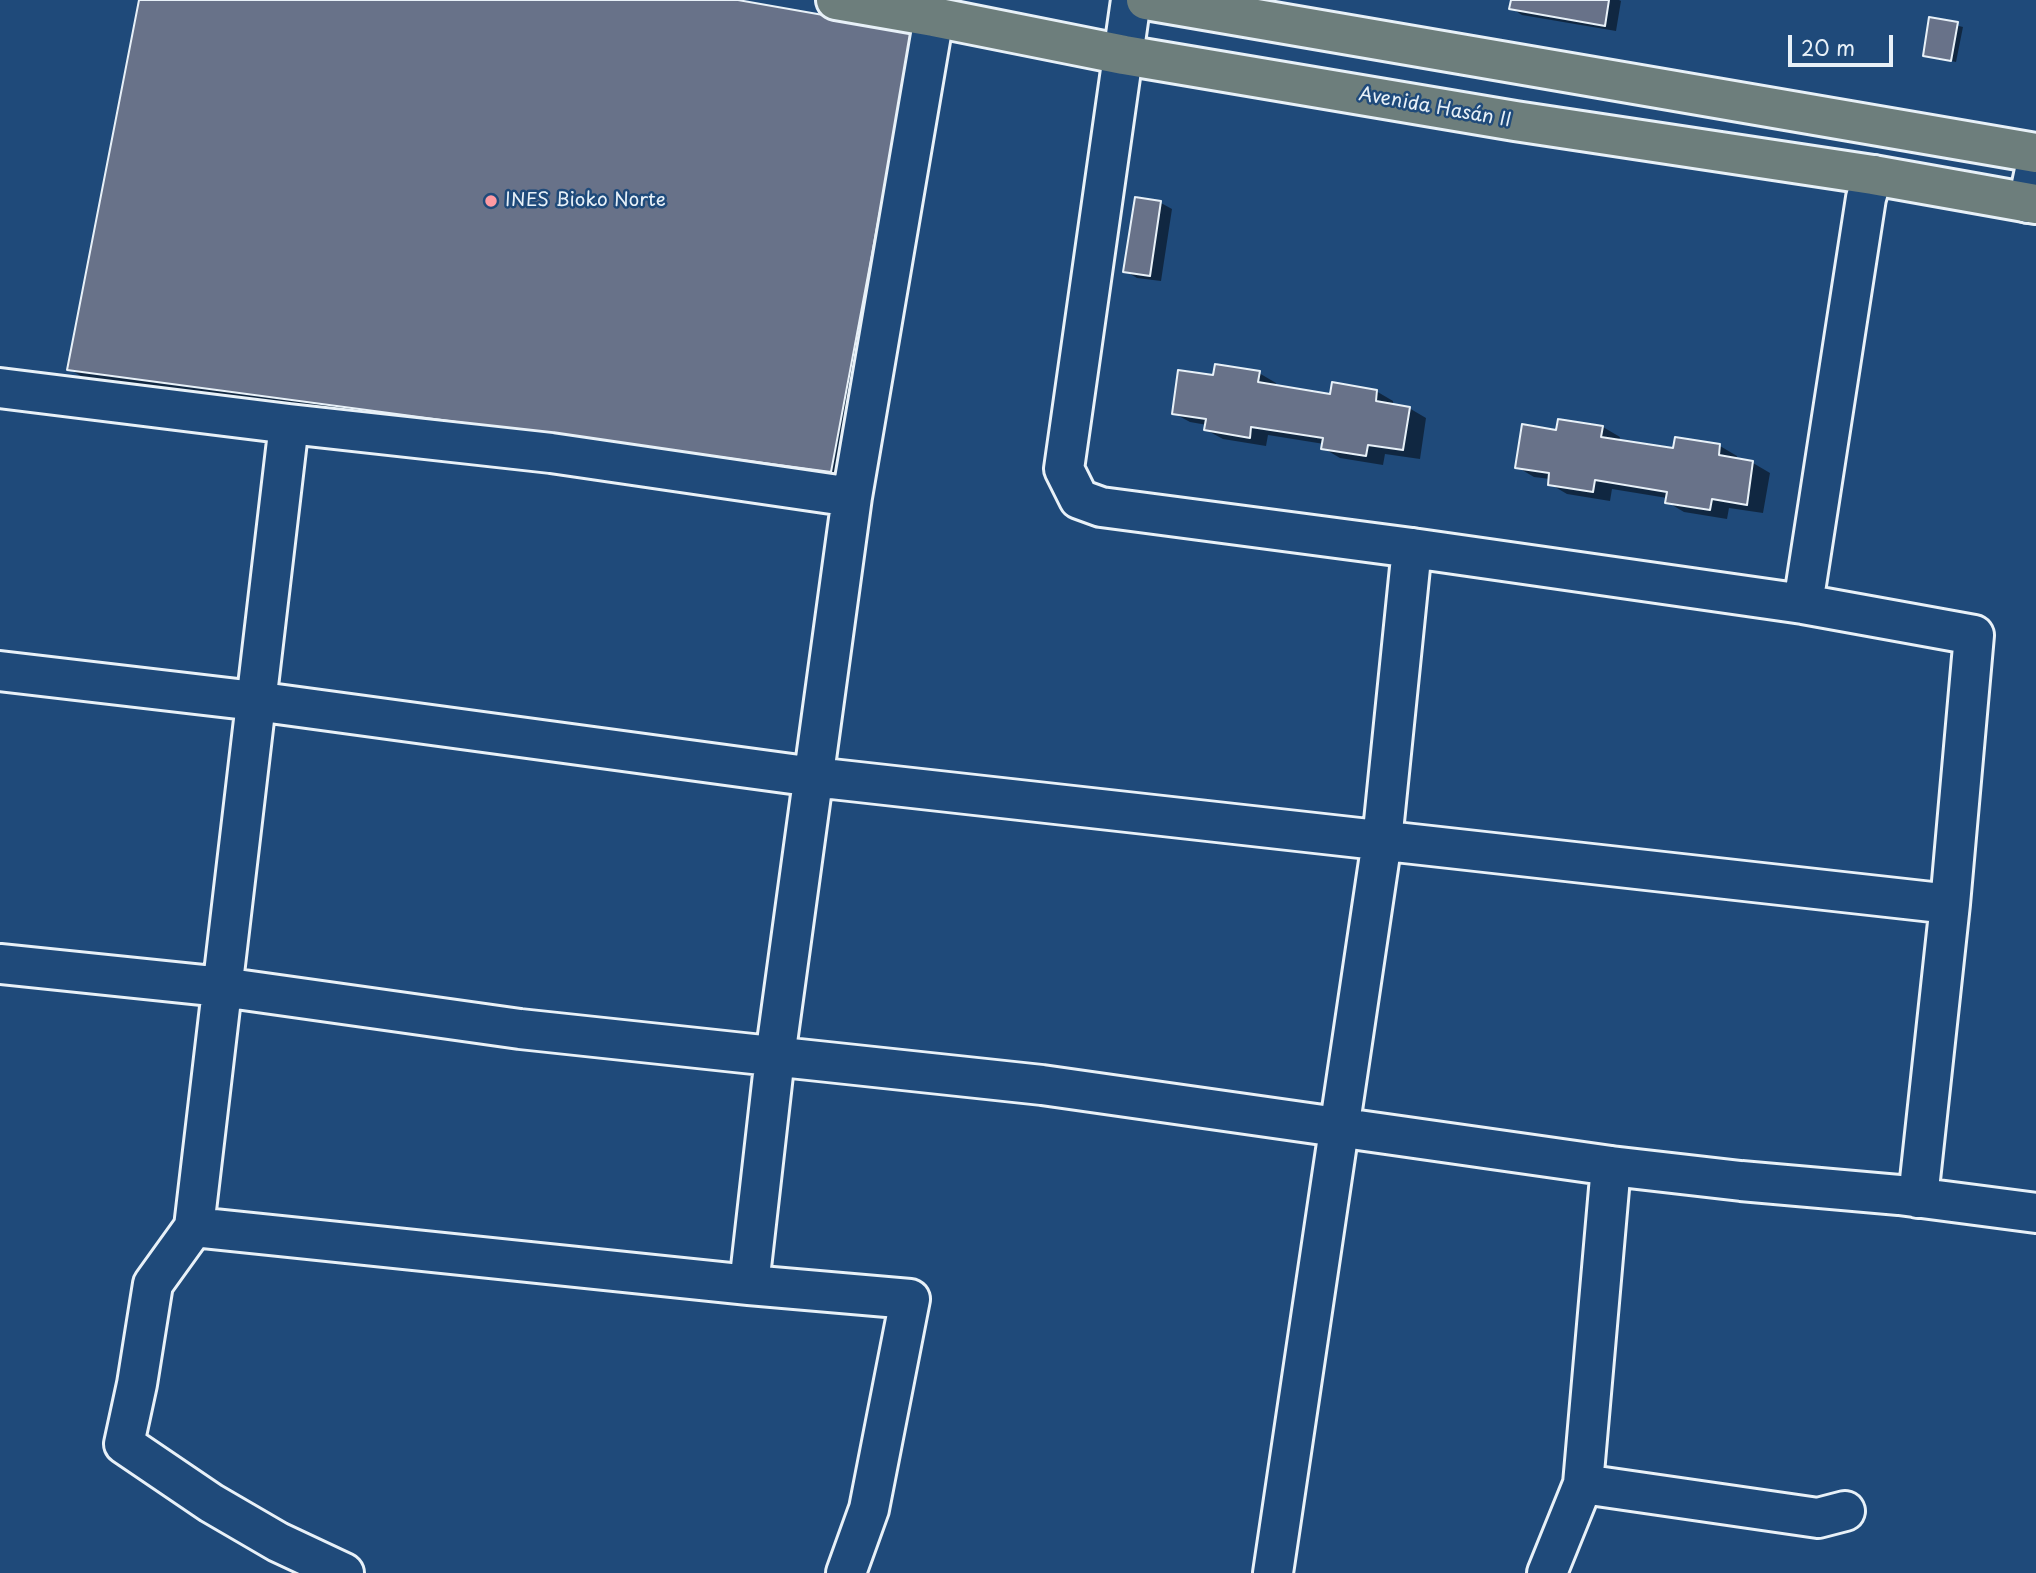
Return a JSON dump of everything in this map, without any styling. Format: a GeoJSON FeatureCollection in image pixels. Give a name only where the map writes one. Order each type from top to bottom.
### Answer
{"type":"FeatureCollection","features":[{"type":"Feature","properties":{"kind":"main road","name":"Avenida Hasán II"},"geometry":{"type":"LineString","coordinates":[[836,0],[1124,55],[1515,121],[1873,175],[2032,203]]}},
{"type":"Feature","properties":{"kind":"main road"},"geometry":{"type":"LineString","coordinates":[[1146,0],[2036,153]]}},
{"type":"Feature","properties":{"kind":"street"},"geometry":{"type":"LineString","coordinates":[[1131,0],[1064,469],[1079,499],[1101,507],[1803,604],[1974,635],[1950,904],[1918,1198]]}},
{"type":"Feature","properties":{"kind":"street"},"geometry":{"type":"LineString","coordinates":[[749,1285],[775,1057],[852,497],[934,17]]}},
{"type":"Feature","properties":{"kind":"street"},"geometry":{"type":"LineString","coordinates":[[2032,203],[2036,165]]}},
{"type":"Feature","properties":{"kind":"street"},"geometry":{"type":"LineString","coordinates":[[1803,604],[1866,198],[1873,175]]}},
{"type":"Feature","properties":{"kind":"street"},"geometry":{"type":"LineString","coordinates":[[0,388],[551,453],[852,497]]}},
{"type":"Feature","properties":{"kind":"street"},"geometry":{"type":"LineString","coordinates":[[289,424],[194,1227],[153,1284],[124,1444],[211,1503],[278,1542],[344,1573]]}},
{"type":"Feature","properties":{"kind":"street"},"geometry":{"type":"LineString","coordinates":[[1273,1573],[1382,841],[1412,548]]}},
{"type":"Feature","properties":{"kind":"street"},"geometry":{"type":"LineString","coordinates":[[0,671],[255,701],[814,777],[1950,904]]}},
{"type":"Feature","properties":{"kind":"street"},"geometry":{"type":"LineString","coordinates":[[0,964],[222,987],[520,1029],[1042,1085],[1611,1166],[2036,1213]]}},
{"type":"Feature","properties":{"kind":"street"},"geometry":{"type":"LineString","coordinates":[[1547,1573],[1583,1484],[1611,1166]]}},
{"type":"Feature","properties":{"kind":"street"},"geometry":{"type":"LineString","coordinates":[[194,1227],[749,1285],[911,1299],[869,1509],[846,1573]]}},
{"type":"Feature","properties":{"kind":"street"},"geometry":{"type":"LineString","coordinates":[[1583,1484],[1818,1518],[1845,1511]]}},
{"type":"Feature","properties":{"kind":"building","name":"INES Bioko Norte"},"geometry":{"type":"Polygon","coordinates":[[[139,0],[738,0],[914,31],[831,472],[67,370],[139,0]]]}},
{"type":"Feature","properties":{"kind":"building"},"geometry":{"type":"Polygon","coordinates":[[[1511,0],[1609,0],[1605,26],[1509,9],[1511,0]]]}},
{"type":"Feature","properties":{"kind":"building"},"geometry":{"type":"Polygon","coordinates":[[[1929,17],[1958,22],[1951,61],[1923,56],[1929,17]]]}},
{"type":"Feature","properties":{"kind":"building"},"geometry":{"type":"Polygon","coordinates":[[[1135,197],[1161,201],[1150,276],[1123,272],[1135,197]]]}},
{"type":"Feature","properties":{"kind":"building"},"geometry":{"type":"Polygon","coordinates":[[[1215,364],[1260,371],[1258,382],[1330,394],[1332,382],[1377,390],[1376,401],[1410,407],[1403,450],[1368,445],[1366,456],[1321,449],[1323,438],[1251,427],[1250,438],[1204,430],[1206,419],[1172,414],[1178,370],[1213,375],[1215,364]]]}},
{"type":"Feature","properties":{"kind":"building"},"geometry":{"type":"Polygon","coordinates":[[[1558,419],[1603,426],[1601,437],[1673,448],[1675,437],[1720,444],[1719,455],[1753,461],[1747,505],[1712,499],[1710,510],[1665,503],[1667,492],[1595,480],[1593,492],[1548,485],[1549,473],[1515,468],[1522,424],[1556,430],[1558,419]]]}},
{"type":"Feature","properties":{"kind":"place","name":"INES Bioko Norte"},"geometry":{"type":"Point","coordinates":[491,201]}}]}
